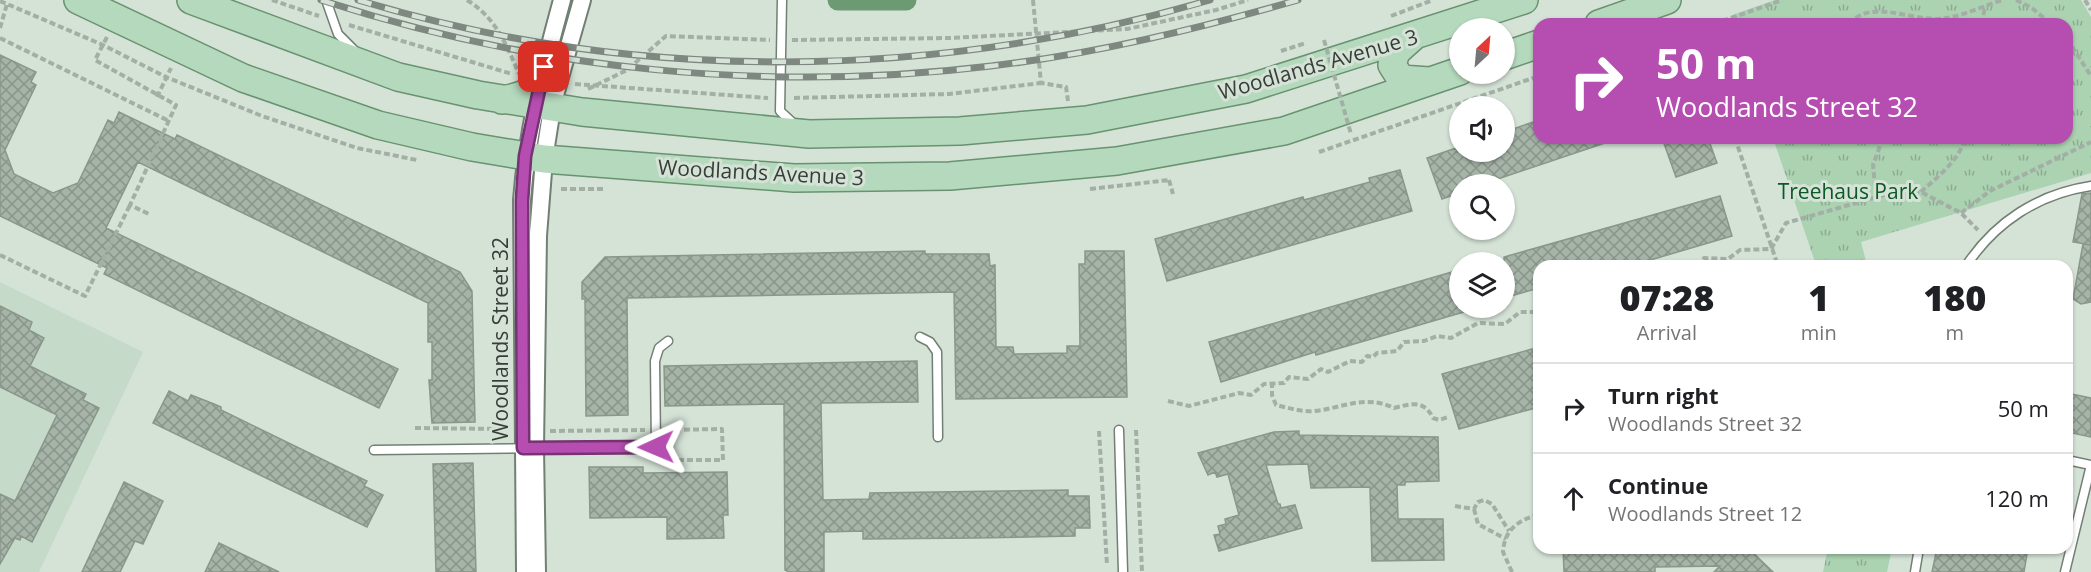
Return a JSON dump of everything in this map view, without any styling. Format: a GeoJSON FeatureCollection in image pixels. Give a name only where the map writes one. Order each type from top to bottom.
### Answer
{"type":"FeatureCollection","features":[{"type":"Feature","properties":{"kind":"main road","name":"Woodlands Avenue 3"},"geometry":{"type":"LineString","coordinates":[[78,0],[243,78],[378,125],[535,157],[794,178],[950,176],[1117,161],[1284,131],[1449,75]]}},
{"type":"Feature","properties":{"kind":"main road"},"geometry":{"type":"LineString","coordinates":[[191,0],[399,77],[501,100],[527,93],[537,93]]}},
{"type":"Feature","properties":{"kind":"main road","name":"Woodlands Avenue 3"},"geometry":{"type":"LineString","coordinates":[[537,93],[809,135],[960,131],[1087,120],[1246,89],[1524,0]]}},
{"type":"Feature","properties":{"kind":"main road"},"geometry":{"type":"LineString","coordinates":[[1616,18],[1667,0]]}},
{"type":"Feature","properties":{"kind":"main road"},"geometry":{"type":"LineString","coordinates":[[1416,35],[1395,52],[1392,64],[1401,79],[1430,81]]}},
{"type":"Feature","properties":{"kind":"main road"},"geometry":{"type":"LineString","coordinates":[[1515,52],[1533,46]]}},
{"type":"Feature","properties":{"kind":"street"},"geometry":{"type":"LineString","coordinates":[[537,93],[562,2]]}},
{"type":"Feature","properties":{"kind":"street"},"geometry":{"type":"LineString","coordinates":[[537,93],[581,5]]}},
{"type":"Feature","properties":{"kind":"street","name":"Woodlands Street 32"},"geometry":{"type":"LineString","coordinates":[[525,572],[538,236],[535,157],[537,93]]}},
{"type":"Feature","properties":{"kind":"street","name":"Woodlands Street 32"},"geometry":{"type":"LineString","coordinates":[[529,448],[537,572]]}},
{"type":"Feature","properties":{"kind":"lane"},"geometry":{"type":"LineString","coordinates":[[326,0],[338,34],[369,66]]}},
{"type":"Feature","properties":{"kind":"lane"},"geometry":{"type":"LineString","coordinates":[[782,0],[780,111],[809,135]]}},
{"type":"Feature","properties":{"kind":"lane"},"geometry":{"type":"LineString","coordinates":[[1970,260],[1982,242],[2017,213],[2055,194],[2091,186]]}},
{"type":"Feature","properties":{"kind":"lane"},"geometry":{"type":"LineString","coordinates":[[920,337],[930,342],[937,352],[938,437]]}},
{"type":"Feature","properties":{"kind":"lane"},"geometry":{"type":"LineString","coordinates":[[374,450],[656,447],[655,361],[659,348],[668,341]]}},
{"type":"Feature","properties":{"kind":"lane"},"geometry":{"type":"LineString","coordinates":[[1119,430],[1123,572]]}},
{"type":"Feature","properties":{"kind":"lane"},"geometry":{"type":"LineString","coordinates":[[2073,461],[2091,465],[2073,539]]}},
{"type":"Feature","properties":{"kind":"lane"},"geometry":{"type":"LineString","coordinates":[[1915,572],[1918,554]]}},
{"type":"Feature","properties":{"kind":"lane"},"geometry":{"type":"LineString","coordinates":[[2065,572],[2069,554]]}},
{"type":"Feature","properties":{"kind":"path"},"geometry":{"type":"LineString","coordinates":[[272,0],[537,93]]}},
{"type":"Feature","properties":{"kind":"path"},"geometry":{"type":"LineString","coordinates":[[467,0],[488,16],[537,93]]}},
{"type":"Feature","properties":{"kind":"path"},"geometry":{"type":"LineString","coordinates":[[1034,0],[1041,83]]}},
{"type":"Feature","properties":{"kind":"path"},"geometry":{"type":"LineString","coordinates":[[583,92],[627,70],[666,36],[781,40],[1038,34],[1142,27],[1248,0]]}},
{"type":"Feature","properties":{"kind":"path"},"geometry":{"type":"LineString","coordinates":[[1731,18],[1782,0]]}},
{"type":"Feature","properties":{"kind":"path"},"geometry":{"type":"LineString","coordinates":[[1940,18],[2002,0]]}},
{"type":"Feature","properties":{"kind":"path"},"geometry":{"type":"LineString","coordinates":[[2016,0],[2032,8],[2044,18]]}},
{"type":"Feature","properties":{"kind":"path"},"geometry":{"type":"LineString","coordinates":[[2085,0],[2091,10]]}},
{"type":"Feature","properties":{"kind":"path"},"geometry":{"type":"LineString","coordinates":[[0,1],[103,45],[166,77],[157,97]]}},
{"type":"Feature","properties":{"kind":"path"},"geometry":{"type":"LineString","coordinates":[[0,28],[7,4]]}},
{"type":"Feature","properties":{"kind":"path"},"geometry":{"type":"LineString","coordinates":[[1983,18],[1985,6]]}},
{"type":"Feature","properties":{"kind":"path"},"geometry":{"type":"LineString","coordinates":[[1900,7],[1933,18]]}},
{"type":"Feature","properties":{"kind":"path"},"geometry":{"type":"LineString","coordinates":[[1853,18],[1858,9]]}},
{"type":"Feature","properties":{"kind":"path"},"geometry":{"type":"LineString","coordinates":[[0,255],[85,296],[130,205],[176,105],[157,97],[95,60],[117,18]]}},
{"type":"Feature","properties":{"kind":"path"},"geometry":{"type":"LineString","coordinates":[[0,38],[169,121]]}},
{"type":"Feature","properties":{"kind":"path"},"geometry":{"type":"LineString","coordinates":[[1324,40],[1351,134]]}},
{"type":"Feature","properties":{"kind":"path"},"geometry":{"type":"LineString","coordinates":[[2073,48],[2091,76]]}},
{"type":"Feature","properties":{"kind":"path"},"geometry":{"type":"LineString","coordinates":[[1319,152],[1533,78]]}},
{"type":"Feature","properties":{"kind":"path"},"geometry":{"type":"LineString","coordinates":[[592,87],[780,98],[949,94],[1041,83],[1066,87]]}},
{"type":"Feature","properties":{"kind":"path"},"geometry":{"type":"LineString","coordinates":[[1961,213],[1990,191],[2091,142]]}},
{"type":"Feature","properties":{"kind":"path"},"geometry":{"type":"LineString","coordinates":[[1737,144],[1776,260]]}},
{"type":"Feature","properties":{"kind":"path"},"geometry":{"type":"LineString","coordinates":[[1876,196],[1873,165],[1881,144]]}},
{"type":"Feature","properties":{"kind":"path"},"geometry":{"type":"LineString","coordinates":[[1921,192],[1953,162],[1963,144]]}},
{"type":"Feature","properties":{"kind":"path"},"geometry":{"type":"LineString","coordinates":[[1771,249],[1786,223],[1825,214],[1876,196],[1905,189],[1921,192],[1961,213],[1976,226],[1982,242]]}},
{"type":"Feature","properties":{"kind":"path"},"geometry":{"type":"LineString","coordinates":[[130,205],[151,215]]}},
{"type":"Feature","properties":{"kind":"path"},"geometry":{"type":"LineString","coordinates":[[1702,260],[1704,258],[1728,259],[1740,250],[1771,249]]}},
{"type":"Feature","properties":{"kind":"path"},"geometry":{"type":"LineString","coordinates":[[1168,401],[1190,406],[1239,393],[1251,395],[1264,384],[1284,383],[1289,377],[1313,377],[1321,369],[1335,370],[1350,361],[1362,362],[1367,356],[1373,357],[1377,353],[1398,351],[1404,342],[1424,341],[1437,336],[1451,338],[1478,323],[1505,324],[1520,312],[1533,312]]}},
{"type":"Feature","properties":{"kind":"path"},"geometry":{"type":"LineString","coordinates":[[1272,382],[1272,395],[1276,405],[1297,411],[1315,411],[1366,400],[1394,408],[1409,403],[1420,404],[1430,411],[1433,418],[1439,420],[1448,417]]}},
{"type":"Feature","properties":{"kind":"path"},"geometry":{"type":"LineString","coordinates":[[415,428],[508,429]]}},
{"type":"Feature","properties":{"kind":"path"},"geometry":{"type":"LineString","coordinates":[[1136,430],[1142,572]]}},
{"type":"Feature","properties":{"kind":"path"},"geometry":{"type":"LineString","coordinates":[[1099,431],[1108,572]]}},
{"type":"Feature","properties":{"kind":"path"},"geometry":{"type":"LineString","coordinates":[[1506,539],[1478,524],[1474,509],[1478,502],[1484,500],[1492,504],[1509,531]]}},
{"type":"Feature","properties":{"kind":"path"},"geometry":{"type":"LineString","coordinates":[[1455,506],[1474,509]]}},
{"type":"Feature","properties":{"kind":"path"},"geometry":{"type":"LineString","coordinates":[[1512,572],[1504,560],[1509,531],[1518,522],[1533,517]]}},
{"type":"Feature","properties":{"kind":"shaded area"},"geometry":{"type":"Polygon","coordinates":[[[0,282],[143,352],[39,572],[0,572],[0,282]]]}},
{"type":"Feature","properties":{"kind":"green space","name":"Treehaus Park"},"geometry":{"type":"Polygon","coordinates":[[[1775,0],[2081,0],[2091,17],[2091,173],[1861,242],[1866,260],[1814,260],[1775,144],[2073,144],[2073,18],[1733,18],[1732,15],[1775,0]]]}},
{"type":"Feature","properties":{"kind":"green space"},"geometry":{"type":"Polygon","coordinates":[[[1827,554],[1891,554],[1887,572],[1823,572],[1827,554]]]}},
{"type":"Feature","properties":{"kind":"building"},"geometry":{"type":"Polygon","coordinates":[[[0,55],[36,72],[31,82],[36,85],[5,150],[14,174],[53,193],[78,183],[108,120],[114,123],[119,112],[175,139],[177,135],[460,272],[472,291],[475,422],[432,423],[429,380],[432,380],[432,342],[428,342],[428,303],[138,162],[106,228],[398,369],[379,408],[104,274],[107,268],[0,216],[0,55]]]}},
{"type":"Feature","properties":{"kind":"building"},"geometry":{"type":"Polygon","coordinates":[[[1533,122],[1533,144],[1602,144],[1513,174],[1449,174],[1449,197],[1442,199],[1427,158],[1449,150],[1449,162],[1515,162],[1515,128],[1533,122]]]}},
{"type":"Feature","properties":{"kind":"building"},"geometry":{"type":"Polygon","coordinates":[[[1664,144],[1710,144],[1717,163],[1676,177],[1664,144]]]}},
{"type":"Feature","properties":{"kind":"building"},"geometry":{"type":"Polygon","coordinates":[[[1400,170],[1412,211],[1167,281],[1155,239],[1303,197],[1304,200],[1370,182],[1369,178],[1400,170]]]}},
{"type":"Feature","properties":{"kind":"building"},"geometry":{"type":"Polygon","coordinates":[[[2091,193],[2091,245],[2073,242],[2082,194],[2091,193]]]}},
{"type":"Feature","properties":{"kind":"building"},"geometry":{"type":"Polygon","coordinates":[[[1720,196],[1732,236],[1650,260],[1533,260],[1533,290],[1515,295],[1515,254],[1720,196]]]}},
{"type":"Feature","properties":{"kind":"building"},"geometry":{"type":"Polygon","coordinates":[[[2083,244],[2091,245],[2091,302],[2081,304],[2073,299],[2083,244]]]}},
{"type":"Feature","properties":{"kind":"building"},"geometry":{"type":"Polygon","coordinates":[[[925,251],[925,254],[989,254],[990,266],[995,265],[996,347],[1013,347],[1014,354],[1067,353],[1067,346],[1080,346],[1079,264],[1085,264],[1085,251],[1124,251],[1127,397],[956,399],[954,292],[627,298],[628,415],[586,416],[585,299],[582,299],[582,282],[605,257],[925,251]]]}},
{"type":"Feature","properties":{"kind":"building"},"geometry":{"type":"Polygon","coordinates":[[[1449,273],[1449,316],[1316,355],[1315,352],[1221,382],[1209,342],[1449,273]]]}},
{"type":"Feature","properties":{"kind":"building"},"geometry":{"type":"Polygon","coordinates":[[[0,306],[32,322],[29,330],[44,338],[30,366],[86,394],[83,400],[99,408],[32,542],[21,536],[20,540],[15,538],[0,564],[0,494],[15,501],[57,415],[0,387],[0,306]]]}},
{"type":"Feature","properties":{"kind":"building"},"geometry":{"type":"Polygon","coordinates":[[[1532,349],[1533,409],[1459,429],[1442,374],[1532,349]]]}},
{"type":"Feature","properties":{"kind":"building"},"geometry":{"type":"Polygon","coordinates":[[[917,361],[918,402],[821,403],[823,500],[869,499],[870,493],[1068,490],[1068,496],[1089,496],[1090,528],[1075,528],[1075,536],[976,538],[863,539],[863,531],[824,532],[824,572],[789,572],[785,570],[784,404],[665,406],[664,366],[917,361]]]}},
{"type":"Feature","properties":{"kind":"building"},"geometry":{"type":"Polygon","coordinates":[[[169,391],[188,401],[191,395],[221,407],[221,410],[367,481],[364,486],[383,495],[367,527],[153,423],[169,391]]]}},
{"type":"Feature","properties":{"kind":"building"},"geometry":{"type":"Polygon","coordinates":[[[2073,394],[2091,398],[2091,437],[2073,433],[2073,394]]]}},
{"type":"Feature","properties":{"kind":"building"},"geometry":{"type":"Polygon","coordinates":[[[1299,431],[1299,435],[1438,437],[1439,481],[1405,482],[1405,485],[1397,485],[1398,519],[1443,519],[1444,560],[1372,561],[1370,487],[1311,488],[1308,464],[1266,465],[1278,504],[1281,508],[1295,505],[1302,528],[1219,551],[1214,535],[1220,534],[1218,526],[1226,524],[1225,519],[1239,515],[1228,474],[1217,477],[1215,472],[1208,475],[1198,453],[1274,432],[1299,431]]]}},
{"type":"Feature","properties":{"kind":"building"},"geometry":{"type":"Polygon","coordinates":[[[473,463],[476,572],[436,572],[433,464],[473,463]]]}},
{"type":"Feature","properties":{"kind":"building"},"geometry":{"type":"Polygon","coordinates":[[[589,467],[643,467],[643,473],[727,472],[728,515],[723,515],[724,538],[667,539],[667,517],[590,518],[589,467]]]}},
{"type":"Feature","properties":{"kind":"building"},"geometry":{"type":"Polygon","coordinates":[[[124,482],[163,501],[143,544],[135,541],[120,572],[82,572],[124,482]]]}},
{"type":"Feature","properties":{"kind":"building"},"geometry":{"type":"Polygon","coordinates":[[[219,543],[279,572],[205,572],[219,543]]]}},
{"type":"Feature","properties":{"kind":"building"},"geometry":{"type":"Polygon","coordinates":[[[1563,554],[1754,554],[1773,572],[1714,572],[1720,566],[1655,567],[1655,572],[1564,572],[1563,554]]]}},
{"type":"Feature","properties":{"kind":"building"},"geometry":{"type":"Polygon","coordinates":[[[1936,554],[2027,554],[2024,572],[1932,572],[1936,554]]]}},
{"type":"Feature","properties":{"kind":"waterway"},"geometry":{"type":"LineString","coordinates":[[838,0],[906,0]]}},
{"type":"Feature","properties":{"kind":"railway"},"geometry":{"type":"LineString","coordinates":[[321,0],[402,24],[485,44],[568,59],[652,69],[737,75],[822,77],[906,74],[991,66],[1069,55],[1222,21],[1298,0]]}},
{"type":"Feature","properties":{"kind":"railway"},"geometry":{"type":"LineString","coordinates":[[358,0],[463,27],[569,47],[676,58],[784,62],[892,58],[999,46],[1105,27],[1210,0]]}},
{"type":"Feature","properties":{"kind":"route"},"geometry":{"type":"LineString","coordinates":[[544,67],[525,156],[522,200],[523,448],[656,447]]}}]}
